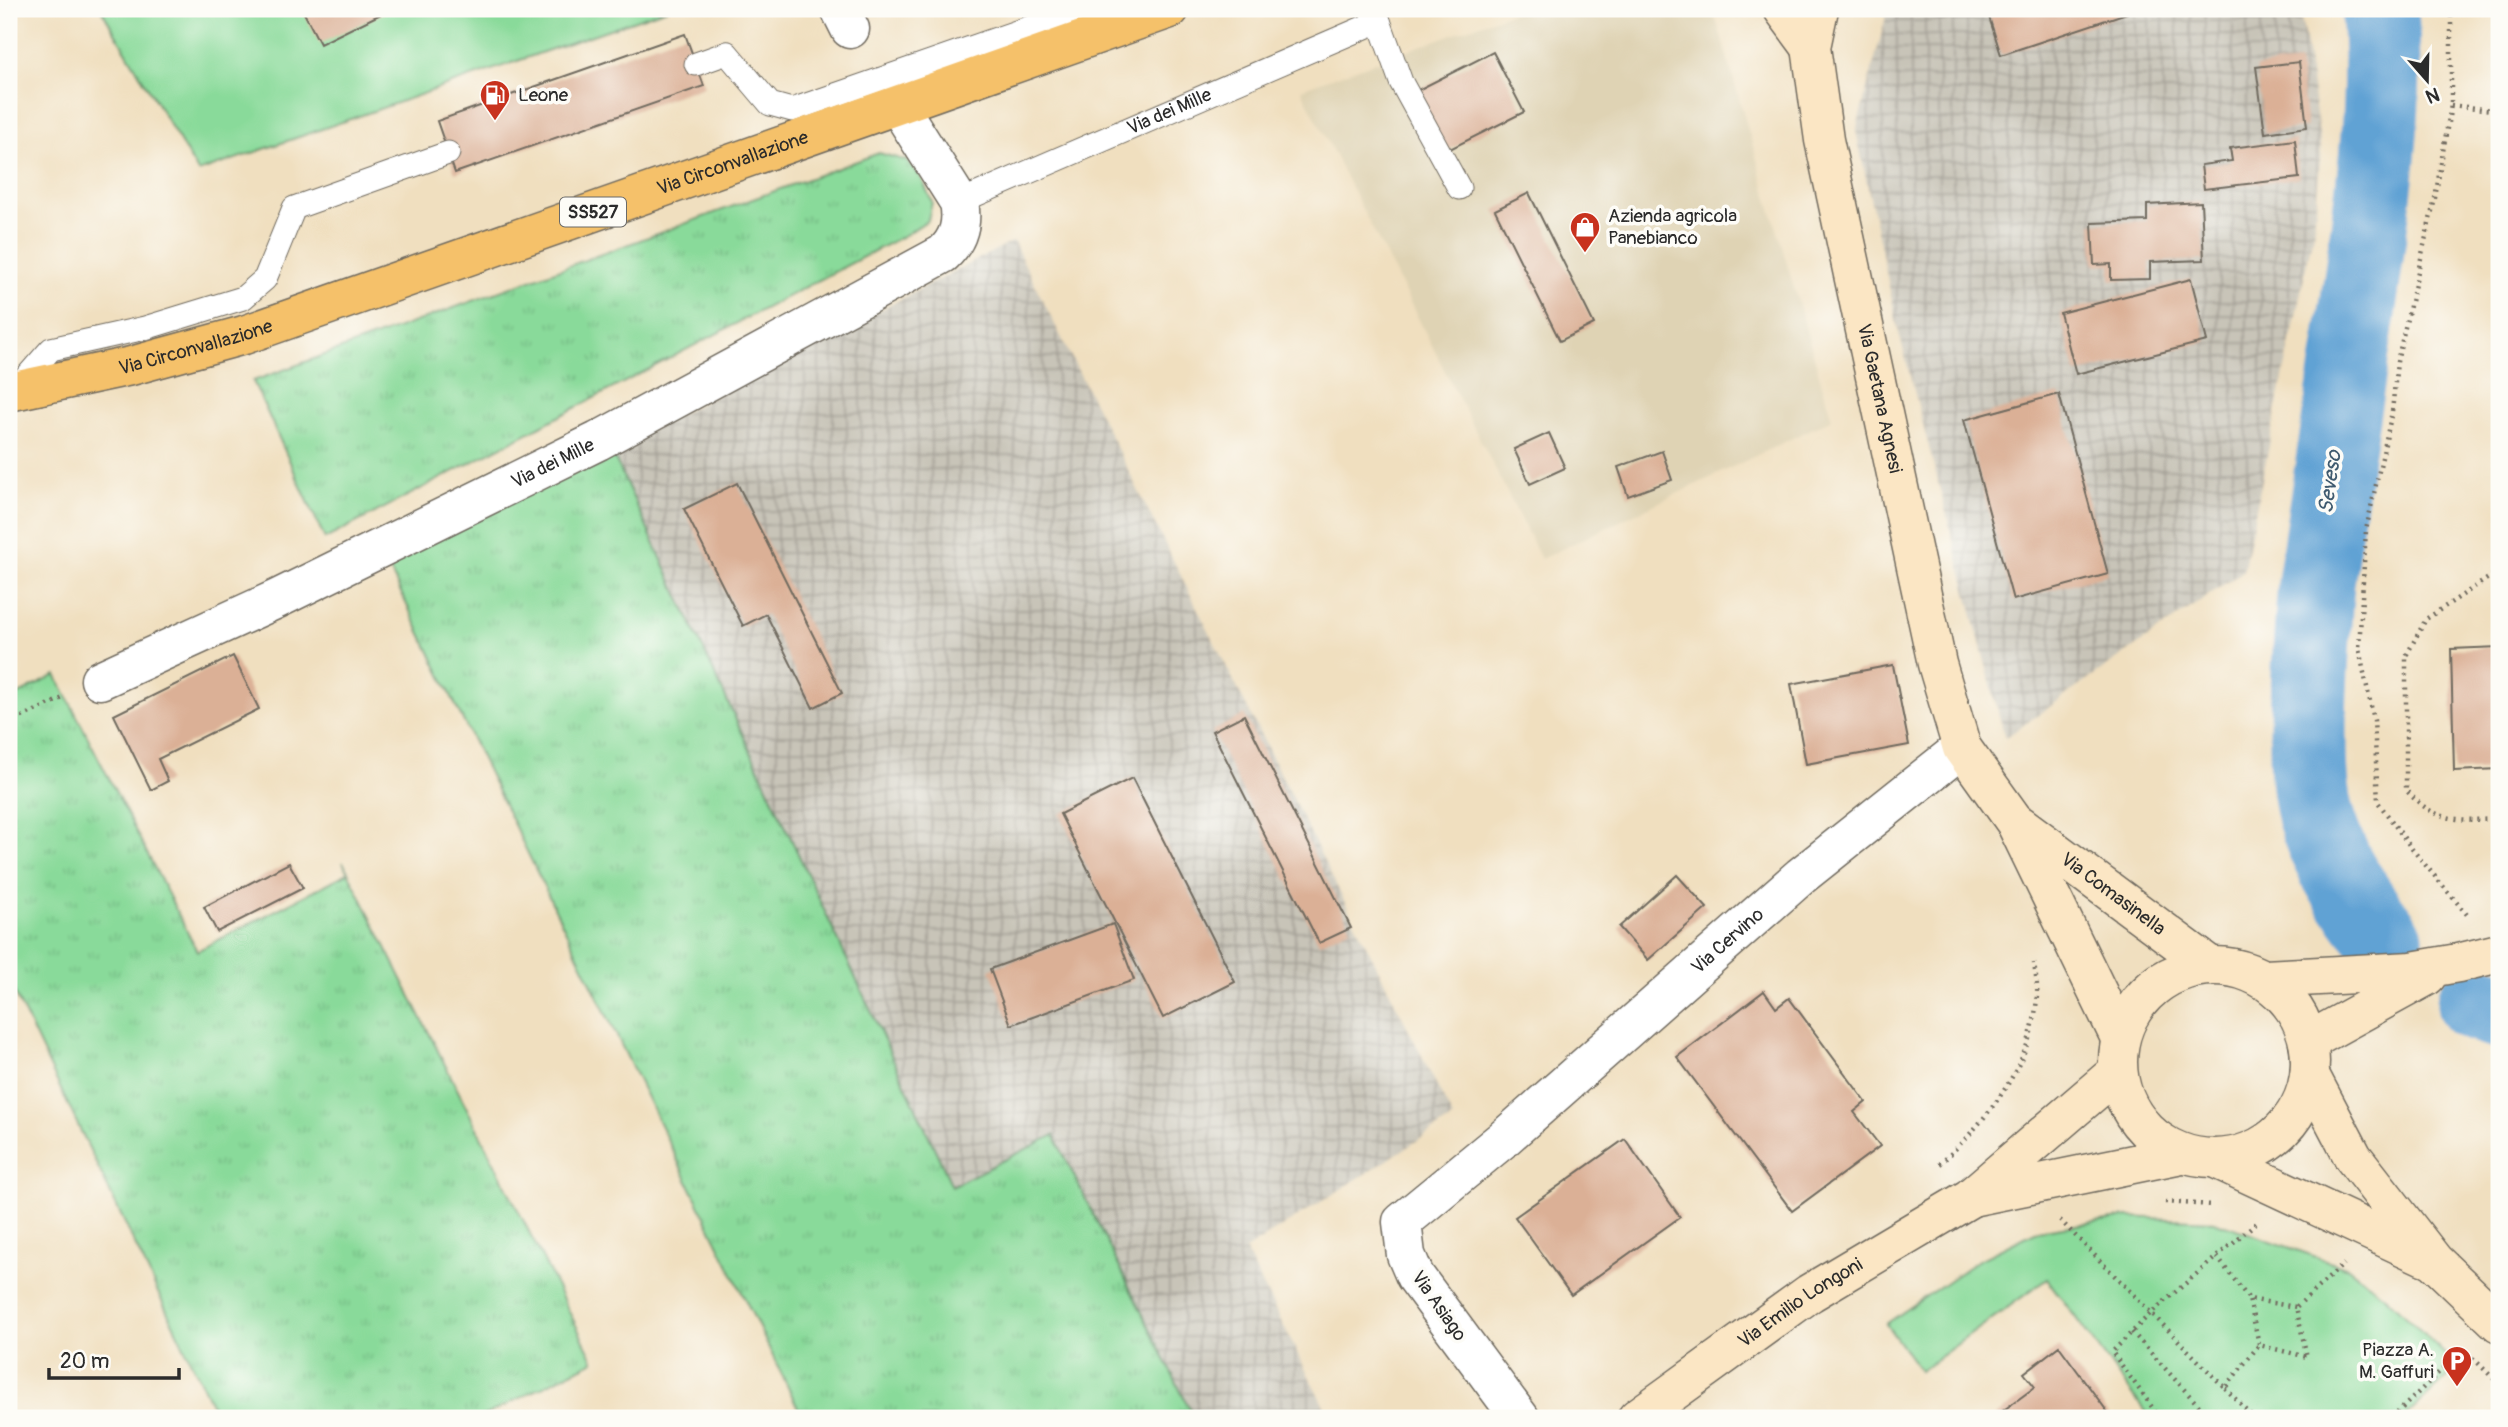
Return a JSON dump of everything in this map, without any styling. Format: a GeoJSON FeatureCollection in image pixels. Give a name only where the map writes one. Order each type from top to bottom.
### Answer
{"type":"FeatureCollection","features":[{"type":"Feature","properties":{"kind":"main road","name":"Via Circonvallazione"},"geometry":{"type":"LineString","coordinates":[[11,391],[131,366],[244,335],[1170,9]]}},
{"type":"Feature","properties":{"kind":"street","name":"Via Gaetana Agnesi"},"geometry":{"type":"LineString","coordinates":[[1783,9],[1811,47]]}},
{"type":"Feature","properties":{"kind":"street","name":"Via Gaetana Agnesi"},"geometry":{"type":"LineString","coordinates":[[1819,9],[1811,47],[1824,140],[1931,637],[1962,748]]}},
{"type":"Feature","properties":{"kind":"street"},"geometry":{"type":"LineString","coordinates":[[898,104],[959,202]]}},
{"type":"Feature","properties":{"kind":"street","name":"Via dei Mille"},"geometry":{"type":"LineString","coordinates":[[100,680],[278,599],[598,441],[943,254],[953,245],[959,230],[962,217],[959,202]]}},
{"type":"Feature","properties":{"kind":"street","name":"Via Comasinella"},"geometry":{"type":"LineString","coordinates":[[1962,748],[2015,822],[2119,1055]]}},
{"type":"Feature","properties":{"kind":"street","name":"Via Cervino"},"geometry":{"type":"LineString","coordinates":[[1502,1140],[1801,876],[1962,748]]}},
{"type":"Feature","properties":{"kind":"street","name":"Via Comasinella"},"geometry":{"type":"LineString","coordinates":[[2015,822],[2209,965]]}},
{"type":"Feature","properties":{"kind":"street"},"geometry":{"type":"LineString","coordinates":[[2199,1157],[2241,1156],[2264,1145],[2284,1129],[2301,1103],[2310,1058],[2379,985],[2413,971],[2483,957]]}},
{"type":"Feature","properties":{"kind":"street"},"geometry":{"type":"LineString","coordinates":[[2379,985],[2265,979],[2238,968],[2209,965],[2185,970],[2163,980],[2143,996],[2129,1015],[2119,1055],[2128,1107],[2151,1136],[2434,1261]]}},
{"type":"Feature","properties":{"kind":"street"},"geometry":{"type":"LineString","coordinates":[[2265,979],[2293,1006],[2310,1058],[2353,1157],[2434,1261],[2496,1320]]}},
{"type":"Feature","properties":{"kind":"street","name":"Via Emilio Longoni"},"geometry":{"type":"LineString","coordinates":[[1637,1418],[1810,1293],[1970,1198],[2119,1055]]}},
{"type":"Feature","properties":{"kind":"street","name":"Via Asiago"},"geometry":{"type":"LineString","coordinates":[[1502,1140],[1402,1222],[1406,1255],[1415,1276],[1520,1418]]}},
{"type":"Feature","properties":{"kind":"street","name":"Via Emilio Longoni"},"geometry":{"type":"LineString","coordinates":[[1970,1198],[2199,1157]]}},
{"type":"Feature","properties":{"kind":"lane"},"geometry":{"type":"LineString","coordinates":[[696,64],[727,54],[770,104],[792,110],[1083,9]]}},
{"type":"Feature","properties":{"kind":"lane","name":"Via dei Mille"},"geometry":{"type":"LineString","coordinates":[[959,202],[1374,15],[1401,82],[1459,188]]}},
{"type":"Feature","properties":{"kind":"lane"},"geometry":{"type":"LineString","coordinates":[[11,391],[51,349],[145,328],[243,298],[265,279],[294,208],[448,153]]}},
{"type":"Feature","properties":{"kind":"path"},"geometry":{"type":"LineString","coordinates":[[2451,9],[2451,106],[2435,198],[2397,362],[2392,412],[2366,530],[2359,649],[2374,720],[2378,802],[2412,849],[2478,928],[2483,957]]}},
{"type":"Feature","properties":{"kind":"path"},"geometry":{"type":"LineString","coordinates":[[2451,106],[2499,111]]}},
{"type":"Feature","properties":{"kind":"path"},"geometry":{"type":"LineString","coordinates":[[2499,571],[2426,619],[2406,656],[2406,790],[2420,806],[2434,814],[2469,820],[2499,819]]}},
{"type":"Feature","properties":{"kind":"path"},"geometry":{"type":"LineString","coordinates":[[9,723],[100,680]]}},
{"type":"Feature","properties":{"kind":"path"},"geometry":{"type":"LineString","coordinates":[[2052,1212],[2254,1418]]}},
{"type":"Feature","properties":{"kind":"path"},"geometry":{"type":"LineString","coordinates":[[2160,1418],[2112,1352],[2151,1313],[2258,1221]]}},
{"type":"Feature","properties":{"kind":"path"},"geometry":{"type":"LineString","coordinates":[[2217,1257],[2249,1299],[2259,1345]]}},
{"type":"Feature","properties":{"kind":"path"},"geometry":{"type":"LineString","coordinates":[[2296,1307],[2347,1261]]}},
{"type":"Feature","properties":{"kind":"path"},"geometry":{"type":"LineString","coordinates":[[2249,1299],[2296,1307]]}},
{"type":"Feature","properties":{"kind":"path"},"geometry":{"type":"LineString","coordinates":[[2259,1345],[2307,1357],[2296,1307]]}},
{"type":"Feature","properties":{"kind":"path"},"geometry":{"type":"LineString","coordinates":[[2392,1418],[2496,1320]]}},
{"type":"Feature","properties":{"kind":"path"},"geometry":{"type":"LineString","coordinates":[[2132,1332],[2210,1418]]}},
{"type":"Feature","properties":{"kind":"path"},"geometry":{"type":"LineString","coordinates":[[2225,1388],[2259,1345]]}},
{"type":"Feature","properties":{"kind":"shaded area","name":"Azienda agricola Panebianco"},"geometry":{"type":"Polygon","coordinates":[[[1522,9],[1704,9],[1716,19],[1832,419],[1541,559],[1301,89],[1522,9]]]}},
{"type":"Feature","properties":{"kind":"shaded area"},"geometry":{"type":"Polygon","coordinates":[[[1888,9],[2299,9],[2305,39],[2321,148],[2314,229],[2243,571],[2005,738],[1899,333],[1856,131],[1888,9]]]}},
{"type":"Feature","properties":{"kind":"shaded area"},"geometry":{"type":"Polygon","coordinates":[[[1013,241],[1453,1118],[1245,1250],[1330,1418],[1194,1418],[1054,1135],[953,1187],[611,450],[1013,241]]]}},
{"type":"Feature","properties":{"kind":"green space"},"geometry":{"type":"Polygon","coordinates":[[[101,9],[667,9],[198,172],[101,9]]]}},
{"type":"Feature","properties":{"kind":"green space"},"geometry":{"type":"Polygon","coordinates":[[[879,153],[907,161],[921,177],[932,202],[928,220],[907,234],[325,539],[253,381],[879,153]]]}},
{"type":"Feature","properties":{"kind":"green space"},"geometry":{"type":"Polygon","coordinates":[[[611,450],[952,1186],[1054,1135],[1194,1418],[803,1418],[386,562],[611,450]]]}},
{"type":"Feature","properties":{"kind":"green space"},"geometry":{"type":"Polygon","coordinates":[[[56,675],[197,951],[348,873],[343,862],[594,1361],[480,1418],[218,1418],[9,981],[9,699],[56,675]]]}},
{"type":"Feature","properties":{"kind":"green space"},"geometry":{"type":"Polygon","coordinates":[[[2127,1217],[2214,1221],[2348,1268],[2386,1297],[2458,1367],[2404,1418],[2150,1418],[2047,1279],[1920,1371],[1886,1324],[1977,1261],[2037,1231],[2127,1217]]]}},
{"type":"Feature","properties":{"kind":"building"},"geometry":{"type":"Polygon","coordinates":[[[302,9],[391,9],[320,44],[302,9]]]}},
{"type":"Feature","properties":{"kind":"building"},"geometry":{"type":"Polygon","coordinates":[[[2013,9],[2125,9],[2127,13],[2001,55],[1989,17],[2013,9]]]}},
{"type":"Feature","properties":{"kind":"building"},"geometry":{"type":"Polygon","coordinates":[[[2260,9],[2290,9],[2290,14],[2261,17],[2260,9]]]}},
{"type":"Feature","properties":{"kind":"building"},"geometry":{"type":"Polygon","coordinates":[[[685,34],[704,86],[455,173],[437,121],[685,34]]]}},
{"type":"Feature","properties":{"kind":"building"},"geometry":{"type":"Polygon","coordinates":[[[1493,52],[1524,112],[1446,151],[1416,91],[1493,52]]]}},
{"type":"Feature","properties":{"kind":"building"},"geometry":{"type":"Polygon","coordinates":[[[2299,62],[2307,127],[2265,133],[2256,67],[2299,62]]]}},
{"type":"Feature","properties":{"kind":"building"},"geometry":{"type":"Polygon","coordinates":[[[2295,140],[2299,178],[2204,189],[2201,165],[2232,161],[2230,148],[2295,140]]]}},
{"type":"Feature","properties":{"kind":"building"},"geometry":{"type":"Polygon","coordinates":[[[1529,193],[1594,324],[1560,341],[1495,210],[1529,193]]]}},
{"type":"Feature","properties":{"kind":"building"},"geometry":{"type":"Polygon","coordinates":[[[2201,202],[2204,260],[2150,262],[2150,279],[2111,280],[2111,264],[2094,265],[2092,223],[2147,221],[2147,205],[2201,202]]]}},
{"type":"Feature","properties":{"kind":"building"},"geometry":{"type":"Polygon","coordinates":[[[2191,279],[2207,341],[2076,374],[2060,313],[2191,279]]]}},
{"type":"Feature","properties":{"kind":"building"},"geometry":{"type":"Polygon","coordinates":[[[2059,394],[2108,574],[2013,600],[1964,420],[2059,394]]]}},
{"type":"Feature","properties":{"kind":"building"},"geometry":{"type":"Polygon","coordinates":[[[1549,433],[1565,468],[1530,484],[1514,449],[1549,433]]]}},
{"type":"Feature","properties":{"kind":"building"},"geometry":{"type":"Polygon","coordinates":[[[1662,451],[1672,480],[1628,496],[1618,467],[1662,451]]]}},
{"type":"Feature","properties":{"kind":"building"},"geometry":{"type":"Polygon","coordinates":[[[737,483],[842,693],[813,708],[766,614],[743,626],[684,509],[737,483]]]}},
{"type":"Feature","properties":{"kind":"building"},"geometry":{"type":"Polygon","coordinates":[[[2499,647],[2499,769],[2454,771],[2451,649],[2499,647]]]}},
{"type":"Feature","properties":{"kind":"building"},"geometry":{"type":"Polygon","coordinates":[[[233,656],[259,709],[158,759],[168,781],[151,790],[114,715],[233,656]]]}},
{"type":"Feature","properties":{"kind":"building"},"geometry":{"type":"Polygon","coordinates":[[[1893,665],[1909,745],[1806,764],[1791,684],[1893,665]]]}},
{"type":"Feature","properties":{"kind":"building"},"geometry":{"type":"Polygon","coordinates":[[[1244,715],[1351,928],[1319,943],[1212,731],[1244,715]]]}},
{"type":"Feature","properties":{"kind":"building"},"geometry":{"type":"Polygon","coordinates":[[[1132,778],[1235,982],[1163,1018],[1060,814],[1132,778]]]}},
{"type":"Feature","properties":{"kind":"building"},"geometry":{"type":"Polygon","coordinates":[[[289,863],[303,888],[217,932],[204,907],[289,863]]]}},
{"type":"Feature","properties":{"kind":"building"},"geometry":{"type":"Polygon","coordinates":[[[1677,875],[1707,908],[1648,960],[1619,927],[1677,875]]]}},
{"type":"Feature","properties":{"kind":"building"},"geometry":{"type":"Polygon","coordinates":[[[1113,924],[1134,980],[1011,1025],[990,969],[1113,924]]]}},
{"type":"Feature","properties":{"kind":"building"},"geometry":{"type":"Polygon","coordinates":[[[1764,991],[1776,1008],[1789,998],[1866,1102],[1854,1112],[1880,1146],[1792,1211],[1677,1057],[1764,991]]]}},
{"type":"Feature","properties":{"kind":"building"},"geometry":{"type":"Polygon","coordinates":[[[1625,1139],[1680,1217],[1571,1295],[1515,1217],[1625,1139]]]}},
{"type":"Feature","properties":{"kind":"building"},"geometry":{"type":"Polygon","coordinates":[[[2059,1346],[2112,1418],[1993,1418],[2035,1387],[2024,1373],[2059,1346]]]}},
{"type":"Feature","properties":{"kind":"waterway","name":"Seveso"},"geometry":{"type":"LineString","coordinates":[[2380,9],[2382,82],[2374,191],[2316,583],[2309,677],[2308,745],[2312,802],[2323,840],[2346,884],[2385,939]]}},
{"type":"Feature","properties":{"kind":"waterway","name":"Seveso"},"geometry":{"type":"LineString","coordinates":[[2475,1003],[2499,1010]]}},
{"type":"Feature","properties":{"kind":"place","name":"Leone"},"geometry":{"type":"Point","coordinates":[495,122]}},
{"type":"Feature","properties":{"kind":"place","name":"Azienda agricola Panebianco"},"geometry":{"type":"Point","coordinates":[1585,254]}},
{"type":"Feature","properties":{"kind":"place","name":"Piazza A. M. Gaffuri"},"geometry":{"type":"Point","coordinates":[2457,1388]}}]}
